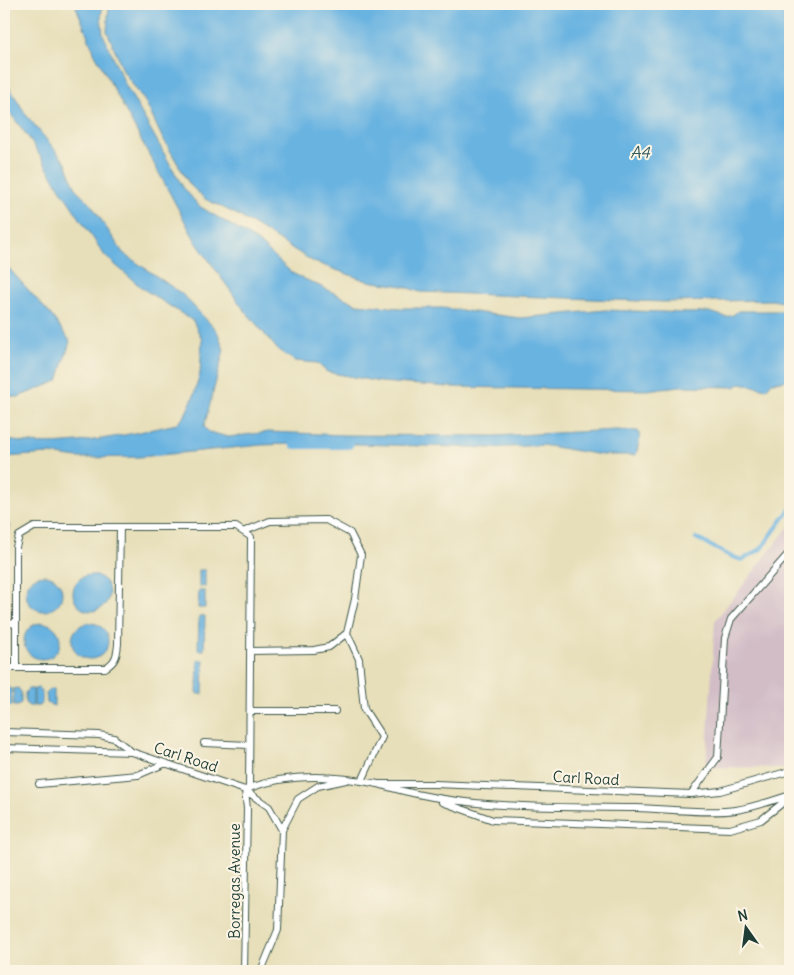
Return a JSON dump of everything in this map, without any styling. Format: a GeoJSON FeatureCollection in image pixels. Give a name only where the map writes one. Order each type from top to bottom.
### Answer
{"type":"FeatureCollection","features":[{"type":"Feature","properties":{"kind":"lane"},"geometry":{"type":"LineString","coordinates":[[16,668],[16,547],[19,536],[34,527],[236,526],[246,531],[270,521],[326,520],[350,533],[361,555],[355,599],[346,633],[329,647],[314,650],[250,651]]}},
{"type":"Feature","properties":{"kind":"lane"},"geometry":{"type":"LineString","coordinates":[[4,668],[106,668],[112,664],[117,656],[118,644],[120,527]]}},
{"type":"Feature","properties":{"kind":"lane","name":"Borregas Avenue"},"geometry":{"type":"LineString","coordinates":[[244,971],[246,950],[247,789],[250,745],[251,536],[246,531]]}},
{"type":"Feature","properties":{"kind":"lane"},"geometry":{"type":"LineString","coordinates":[[691,794],[718,757],[725,638],[731,619],[790,552]]}},
{"type":"Feature","properties":{"kind":"lane"},"geometry":{"type":"LineString","coordinates":[[4,624],[16,623]]}},
{"type":"Feature","properties":{"kind":"lane"},"geometry":{"type":"LineString","coordinates":[[346,633],[359,659],[364,709],[382,737],[362,781]]}},
{"type":"Feature","properties":{"kind":"lane"},"geometry":{"type":"LineString","coordinates":[[250,711],[335,711]]}},
{"type":"Feature","properties":{"kind":"lane","name":"Carl Road"},"geometry":{"type":"LineString","coordinates":[[4,732],[99,735],[114,738],[132,752]]}},
{"type":"Feature","properties":{"kind":"lane"},"geometry":{"type":"LineString","coordinates":[[204,743],[250,745]]}},
{"type":"Feature","properties":{"kind":"lane","name":"Carl Road"},"geometry":{"type":"LineString","coordinates":[[4,748],[132,752],[247,789],[262,782],[319,776],[353,779],[407,793],[460,802],[734,810],[790,796]]}},
{"type":"Feature","properties":{"kind":"lane"},"geometry":{"type":"LineString","coordinates":[[39,784],[138,775],[166,763]]}},
{"type":"Feature","properties":{"kind":"lane","name":"Carl Road"},"geometry":{"type":"LineString","coordinates":[[378,784],[435,784],[691,794],[720,791],[790,771]]}},
{"type":"Feature","properties":{"kind":"lane"},"geometry":{"type":"LineString","coordinates":[[261,971],[278,930],[282,830],[298,799],[318,786],[353,779]]}},
{"type":"Feature","properties":{"kind":"lane"},"geometry":{"type":"LineString","coordinates":[[247,789],[269,807],[282,830]]}},
{"type":"Feature","properties":{"kind":"lane","name":"Carl Road"},"geometry":{"type":"LineString","coordinates":[[432,798],[492,820],[730,829],[761,820],[790,796]]}},
{"type":"Feature","properties":{"kind":"shaded area"},"geometry":{"type":"Polygon","coordinates":[[[790,525],[790,768],[706,767],[715,621],[790,525]]]}},
{"type":"Feature","properties":{"kind":"water"},"geometry":{"type":"Polygon","coordinates":[[[75,4],[103,4],[101,16],[103,34],[125,84],[183,187],[199,206],[257,241],[292,273],[357,304],[400,308],[443,308],[520,318],[605,310],[709,312],[726,317],[738,311],[790,311],[790,380],[772,382],[766,389],[741,383],[735,387],[680,386],[647,390],[449,387],[380,382],[327,372],[317,363],[295,361],[278,350],[242,307],[196,242],[95,54],[75,4]]]}},
{"type":"Feature","properties":{"kind":"water","name":"A4"},"geometry":{"type":"Polygon","coordinates":[[[109,4],[790,4],[790,303],[771,300],[664,302],[420,292],[403,286],[367,281],[314,262],[236,214],[205,199],[190,185],[160,133],[146,103],[124,72],[107,31],[109,4]]]}},
{"type":"Feature","properties":{"kind":"water"},"geometry":{"type":"Polygon","coordinates":[[[4,79],[27,116],[66,163],[76,189],[90,203],[123,253],[182,294],[217,331],[224,350],[204,427],[209,432],[228,437],[269,432],[344,435],[495,436],[616,430],[638,431],[640,438],[636,455],[602,455],[542,445],[492,448],[322,443],[262,445],[140,457],[78,458],[49,454],[4,457],[4,439],[24,443],[68,443],[113,437],[177,424],[184,417],[193,398],[200,374],[202,339],[193,321],[142,288],[105,256],[29,138],[4,105],[4,79]]]}},
{"type":"Feature","properties":{"kind":"water"},"geometry":{"type":"Polygon","coordinates":[[[4,263],[51,315],[70,341],[58,381],[18,397],[4,396],[4,263]]]}},
{"type":"Feature","properties":{"kind":"water"},"geometry":{"type":"Polygon","coordinates":[[[4,512],[10,528],[4,544],[4,512]]]}},
{"type":"Feature","properties":{"kind":"water"},"geometry":{"type":"Polygon","coordinates":[[[199,570],[205,570],[205,587],[199,586],[199,570]]]}},
{"type":"Feature","properties":{"kind":"water"},"geometry":{"type":"Polygon","coordinates":[[[44,575],[51,576],[57,580],[61,586],[61,600],[57,606],[51,610],[44,611],[37,610],[31,606],[27,600],[26,593],[27,586],[31,580],[37,576],[44,575]]]}},
{"type":"Feature","properties":{"kind":"water"},"geometry":{"type":"Polygon","coordinates":[[[91,575],[98,576],[104,580],[108,586],[108,600],[104,606],[98,610],[91,611],[84,610],[78,606],[74,600],[73,593],[74,586],[78,580],[84,576],[91,575]]]}},
{"type":"Feature","properties":{"kind":"water"},"geometry":{"type":"Polygon","coordinates":[[[199,591],[205,591],[205,608],[198,608],[199,591]]]}},
{"type":"Feature","properties":{"kind":"water"},"geometry":{"type":"Polygon","coordinates":[[[199,616],[205,616],[204,650],[198,650],[199,616]]]}},
{"type":"Feature","properties":{"kind":"water"},"geometry":{"type":"Polygon","coordinates":[[[42,623],[49,624],[55,628],[59,634],[59,648],[55,654],[49,658],[42,659],[35,658],[29,654],[25,648],[24,641],[25,634],[29,628],[35,624],[42,623]]]}},
{"type":"Feature","properties":{"kind":"water"},"geometry":{"type":"Polygon","coordinates":[[[90,623],[97,624],[103,628],[107,634],[107,648],[103,654],[97,658],[90,659],[83,658],[77,654],[73,648],[72,641],[73,634],[77,628],[83,624],[90,623]]]}},
{"type":"Feature","properties":{"kind":"water"},"geometry":{"type":"Polygon","coordinates":[[[198,660],[204,660],[203,694],[197,694],[198,660]]]}},
{"type":"Feature","properties":{"kind":"water"},"geometry":{"type":"Polygon","coordinates":[[[7,688],[11,688],[12,706],[7,706],[4,702],[4,692],[7,688]]]}},
{"type":"Feature","properties":{"kind":"water"},"geometry":{"type":"Polygon","coordinates":[[[18,688],[21,692],[21,703],[18,706],[14,706],[13,689],[18,688]]]}},
{"type":"Feature","properties":{"kind":"water"},"geometry":{"type":"Polygon","coordinates":[[[39,688],[42,692],[42,702],[39,706],[34,706],[34,689],[39,688]]]}},
{"type":"Feature","properties":{"kind":"water"},"geometry":{"type":"Polygon","coordinates":[[[28,689],[33,689],[33,706],[25,703],[25,693],[28,689]]]}},
{"type":"Feature","properties":{"kind":"water"},"geometry":{"type":"Polygon","coordinates":[[[50,689],[54,689],[54,706],[47,703],[46,693],[50,689]]]}},
{"type":"Feature","properties":{"kind":"waterway"},"geometry":{"type":"LineString","coordinates":[[295,443],[348,443]]}},
{"type":"Feature","properties":{"kind":"waterway"},"geometry":{"type":"LineString","coordinates":[[696,538],[730,556],[742,560],[761,549],[790,509]]}}]}
